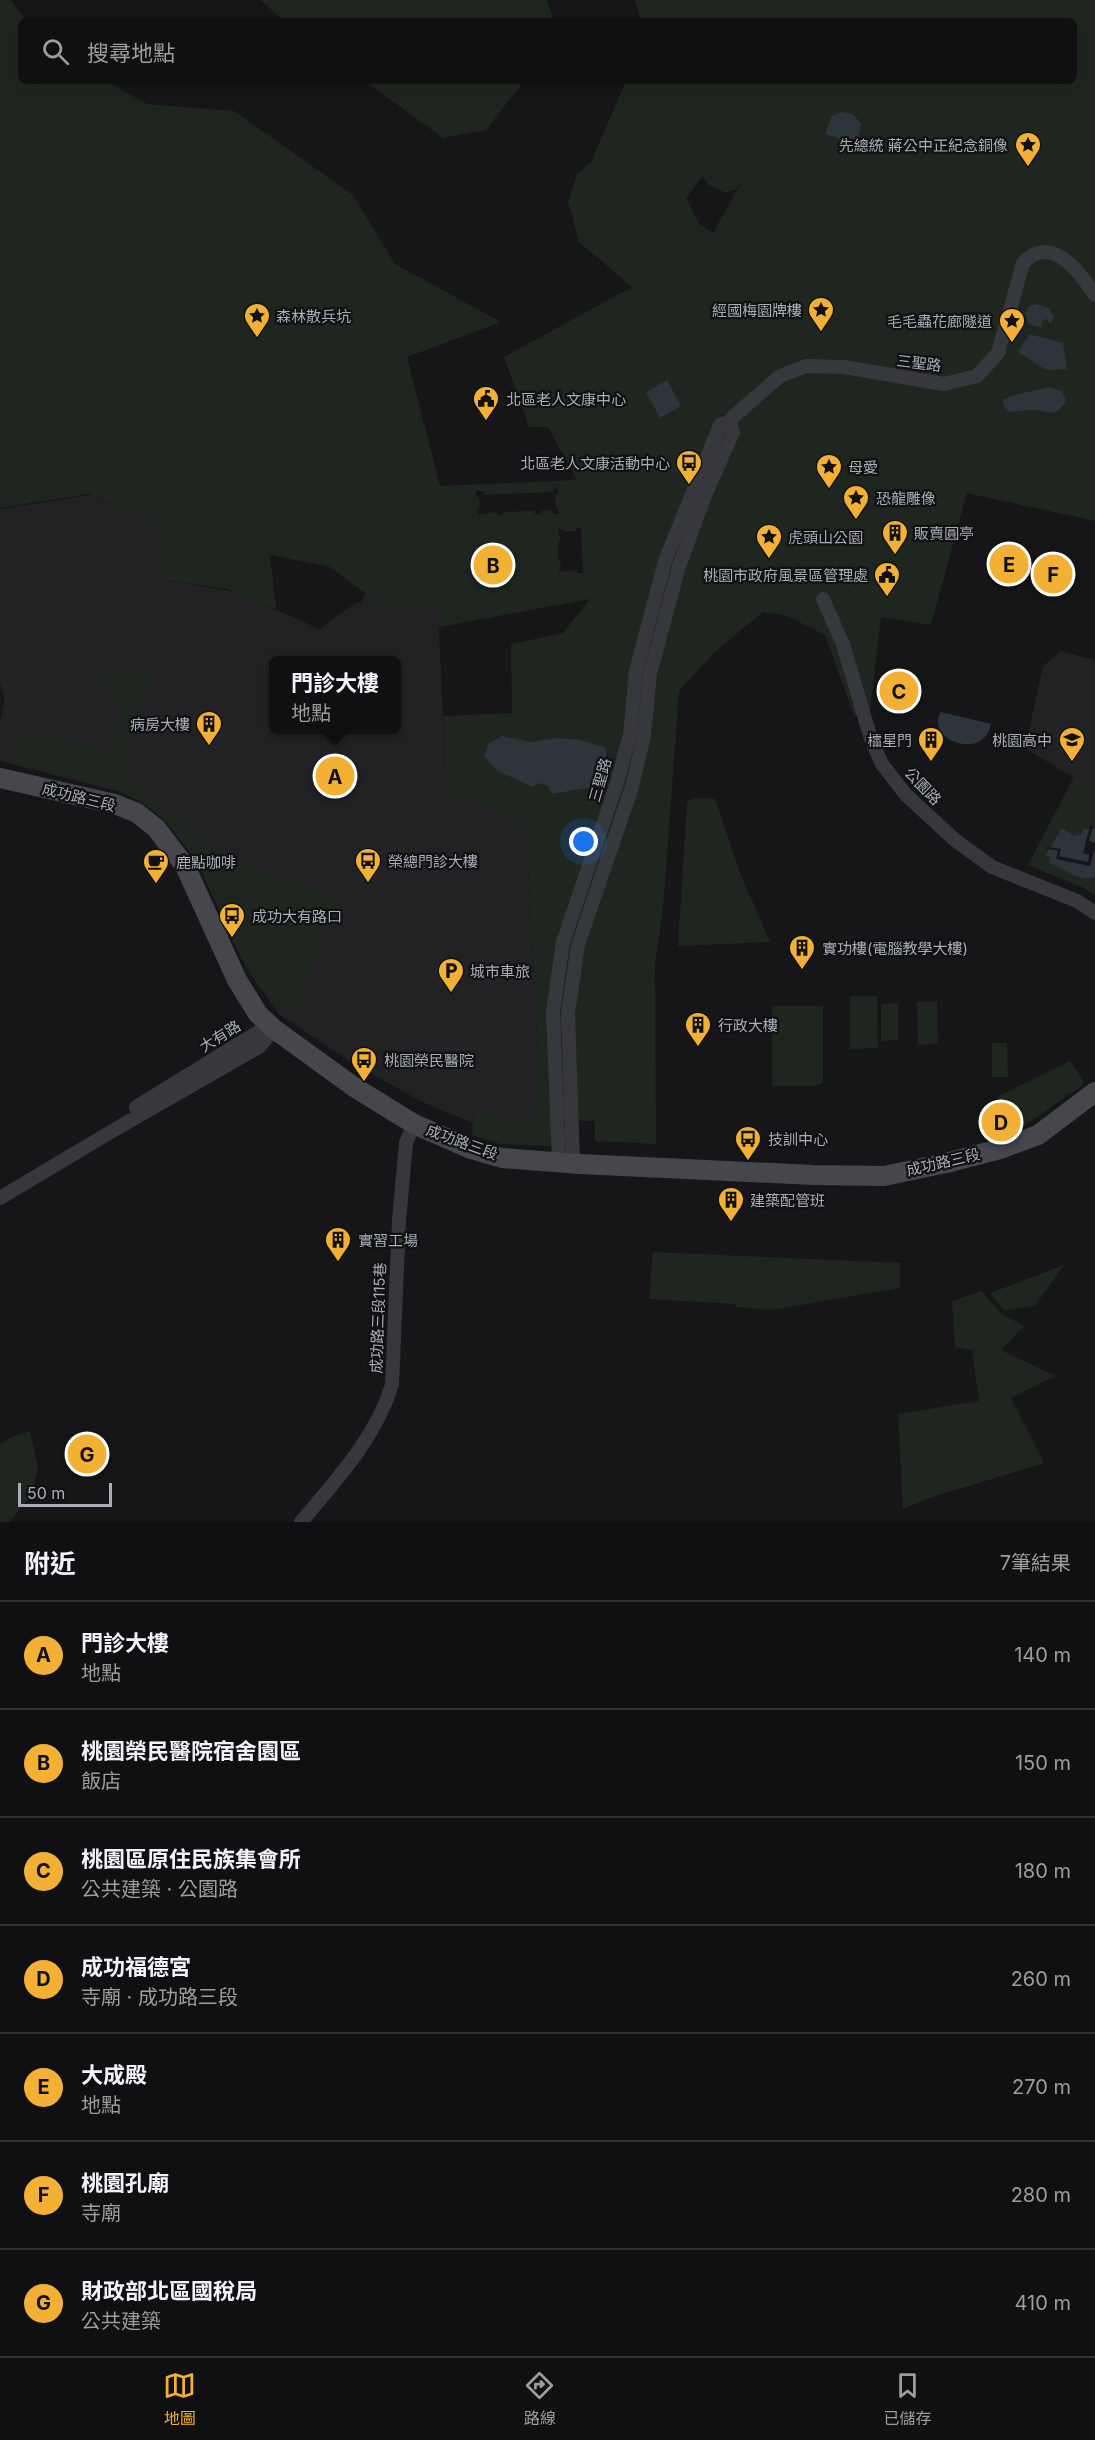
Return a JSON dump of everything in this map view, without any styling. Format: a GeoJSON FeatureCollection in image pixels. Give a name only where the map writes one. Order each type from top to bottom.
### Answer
{"type":"FeatureCollection","features":[{"type":"Feature","properties":{"kind":"street","name":"三聖路"},"geometry":{"type":"LineString","coordinates":[[566,1163],[568,1013],[578,945],[632,787],[644,736],[650,674],[679,566],[706,492],[733,432],[730,422],[733,417],[780,376],[806,366],[844,367],[944,384],[977,376],[998,353],[1023,263],[1031,254],[1040,251],[1058,255],[1079,270],[1095,295]]}},
{"type":"Feature","properties":{"kind":"street","name":"公園路"},"geometry":{"type":"LineString","coordinates":[[823,599],[843,644],[871,738],[882,764],[906,795],[955,840],[992,867],[1077,901],[1095,913]]}},
{"type":"Feature","properties":{"kind":"street","name":"成功路三段"},"geometry":{"type":"LineString","coordinates":[[0,778],[116,804],[137,813],[156,828],[184,866],[219,943],[258,1014],[274,1029],[354,1087],[414,1124],[471,1149],[502,1158],[813,1175],[884,1176],[1000,1149],[1038,1135],[1095,1092]]}},
{"type":"Feature","properties":{"kind":"street","name":"大有路"},"geometry":{"type":"LineString","coordinates":[[0,1189],[258,1032],[274,1029]]}},
{"type":"Feature","properties":{"kind":"street","name":"大有路"},"geometry":{"type":"LineString","coordinates":[[0,1198],[259,1047],[274,1029]]}},
{"type":"Feature","properties":{"kind":"street","name":"成功路三段115巷"},"geometry":{"type":"LineString","coordinates":[[301,1522],[365,1444],[383,1410],[392,1384],[400,1215],[406,1143],[414,1124]]}},
{"type":"Feature","properties":{"kind":"shaded area"},"geometry":{"type":"Polygon","coordinates":[[[0,0],[11,0],[24,18],[18,18],[18,84],[111,84],[147,104],[234,111],[353,195],[395,264],[501,322],[407,357],[440,486],[577,480],[548,427],[529,427],[504,357],[632,287],[579,242],[568,201],[577,174],[591,162],[625,84],[1077,84],[1077,18],[640,18],[635,0],[1095,0],[1095,521],[967,493],[931,625],[881,617],[870,712],[854,716],[825,635],[787,616],[763,612],[715,652],[679,691],[663,909],[655,964],[656,1144],[595,1141],[595,1121],[556,1120],[552,1146],[500,1144],[472,1135],[474,1109],[538,1120],[538,1054],[526,825],[446,791],[443,716],[512,713],[511,644],[563,633],[590,599],[439,627],[437,605],[361,602],[365,593],[328,566],[270,555],[276,610],[227,589],[155,579],[162,526],[89,494],[0,508],[0,0]],[[702,177],[686,198],[699,224],[713,233],[741,183],[735,190],[726,193],[709,185],[702,177]],[[553,489],[553,492],[484,495],[484,491],[476,491],[480,508],[477,509],[477,515],[497,512],[498,516],[503,515],[504,512],[534,511],[535,514],[541,514],[541,511],[552,510],[553,514],[559,514],[555,494],[558,494],[558,489],[553,489]],[[576,528],[576,531],[564,532],[564,529],[558,529],[561,541],[558,541],[558,560],[561,560],[559,572],[577,570],[577,573],[583,573],[581,528],[576,528]]]}},
{"type":"Feature","properties":{"kind":"shaded area"},"geometry":{"type":"Polygon","coordinates":[[[260,0],[547,0],[553,18],[281,18],[260,0]]]}},
{"type":"Feature","properties":{"kind":"shaded area"},"geometry":{"type":"Polygon","coordinates":[[[369,84],[522,84],[486,130],[443,138],[369,84]]]}},
{"type":"Feature","properties":{"kind":"shaded area"},"geometry":{"type":"Polygon","coordinates":[[[841,112],[853,114],[861,124],[858,140],[841,139],[825,134],[832,116],[841,112]]]}},
{"type":"Feature","properties":{"kind":"shaded area"},"geometry":{"type":"Polygon","coordinates":[[[1036,304],[1049,308],[1054,317],[1050,324],[1047,319],[1043,320],[1042,328],[1029,324],[1025,314],[1029,306],[1036,304]]]}},
{"type":"Feature","properties":{"kind":"shaded area"},"geometry":{"type":"Polygon","coordinates":[[[1029,334],[1063,343],[1067,369],[1046,370],[1018,352],[1029,334]]]}},
{"type":"Feature","properties":{"kind":"shaded area"},"geometry":{"type":"Polygon","coordinates":[[[667,380],[681,406],[660,418],[646,392],[667,380]]]}},
{"type":"Feature","properties":{"kind":"shaded area"},"geometry":{"type":"Polygon","coordinates":[[[1049,387],[1062,391],[1066,401],[1058,411],[1050,413],[1036,410],[1010,412],[1004,407],[1003,400],[1008,397],[1049,387]]]}},
{"type":"Feature","properties":{"kind":"shaded area"},"geometry":{"type":"Polygon","coordinates":[[[90,495],[163,526],[155,579],[231,591],[320,629],[357,602],[438,605],[446,791],[526,825],[538,1054],[538,1120],[474,1110],[473,1123],[420,1101],[351,1062],[280,1015],[249,972],[194,857],[163,819],[144,804],[120,792],[0,761],[0,720],[5,699],[0,684],[0,509],[90,495]]]}},
{"type":"Feature","properties":{"kind":"shaded area","name":"桃園高中"},"geometry":{"type":"Polygon","coordinates":[[[1061,651],[1095,660],[1095,895],[1082,887],[1028,865],[1074,778],[1025,748],[1043,666],[1061,651]]]}},
{"type":"Feature","properties":{"kind":"shaded area"},"geometry":{"type":"Polygon","coordinates":[[[99,665],[152,673],[125,759],[137,784],[214,852],[340,898],[298,1004],[283,1013],[248,970],[194,859],[181,838],[164,820],[145,804],[115,790],[9,763],[11,740],[56,738],[101,749],[114,743],[119,714],[114,690],[96,678],[99,665]]]}},
{"type":"Feature","properties":{"kind":"shaded area"},"geometry":{"type":"Polygon","coordinates":[[[941,712],[991,724],[986,736],[978,742],[957,743],[941,731],[938,722],[941,712]]]}},
{"type":"Feature","properties":{"kind":"shaded area"},"geometry":{"type":"Polygon","coordinates":[[[1047,721],[1090,746],[1088,750],[1045,725],[1047,721]]]}},
{"type":"Feature","properties":{"kind":"shaded area"},"geometry":{"type":"Polygon","coordinates":[[[502,736],[530,742],[557,738],[580,740],[606,748],[606,775],[592,787],[552,794],[548,786],[540,783],[533,787],[496,770],[484,756],[488,744],[502,736]]]}},
{"type":"Feature","properties":{"kind":"shaded area"},"geometry":{"type":"Polygon","coordinates":[[[1074,777],[1095,783],[1095,895],[1082,887],[1028,865],[1074,777]]]}},
{"type":"Feature","properties":{"kind":"shaded area"},"geometry":{"type":"Polygon","coordinates":[[[694,798],[715,799],[738,868],[770,942],[678,946],[687,802],[694,798]]]}},
{"type":"Feature","properties":{"kind":"shaded area"},"geometry":{"type":"Polygon","coordinates":[[[1062,828],[1074,836],[1081,834],[1084,829],[1095,829],[1095,877],[1077,877],[1049,863],[1050,857],[1045,856],[1062,828]]]}},
{"type":"Feature","properties":{"kind":"shaded area"},"geometry":{"type":"Polygon","coordinates":[[[850,996],[877,996],[878,1048],[850,1049],[850,996]]]}},
{"type":"Feature","properties":{"kind":"shaded area"},"geometry":{"type":"Polygon","coordinates":[[[937,1001],[938,1044],[918,1045],[917,1002],[937,1001]]]}},
{"type":"Feature","properties":{"kind":"shaded area"},"geometry":{"type":"Polygon","coordinates":[[[898,1003],[898,1040],[881,1041],[881,1004],[898,1003]]]}},
{"type":"Feature","properties":{"kind":"shaded area"},"geometry":{"type":"Polygon","coordinates":[[[772,1006],[823,1006],[823,1083],[815,1086],[772,1086],[772,1006]]]}},
{"type":"Feature","properties":{"kind":"shaded area"},"geometry":{"type":"Polygon","coordinates":[[[992,1043],[1007,1043],[1008,1077],[992,1077],[992,1043]]]}},
{"type":"Feature","properties":{"kind":"shaded area"},"geometry":{"type":"Polygon","coordinates":[[[1070,1061],[1085,1083],[1023,1127],[1009,1129],[997,1097],[1070,1061]]]}},
{"type":"Feature","properties":{"kind":"shaded area"},"geometry":{"type":"Polygon","coordinates":[[[653,1252],[900,1263],[900,1288],[772,1310],[736,1307],[736,1304],[649,1299],[653,1252]]]}},
{"type":"Feature","properties":{"kind":"shaded area"},"geometry":{"type":"Polygon","coordinates":[[[1064,1265],[1035,1306],[1004,1311],[990,1293],[1064,1265]]]}},
{"type":"Feature","properties":{"kind":"shaded area"},"geometry":{"type":"Polygon","coordinates":[[[981,1291],[1002,1314],[1024,1326],[1001,1350],[1055,1376],[1011,1398],[1044,1463],[926,1499],[903,1509],[898,1414],[979,1401],[972,1350],[955,1347],[952,1301],[981,1291]]]}},
{"type":"Feature","properties":{"kind":"shaded area"},"geometry":{"type":"Polygon","coordinates":[[[30,1431],[38,1467],[31,1496],[9,1522],[0,1522],[0,1444],[30,1431]]]}},
{"type":"Feature","properties":{"kind":"pier"},"geometry":{"type":"Polygon","coordinates":[[[1090,826],[1093,826],[1089,841],[1095,843],[1095,848],[1090,866],[1056,859],[1058,851],[1046,848],[1061,849],[1059,856],[1088,862],[1089,855],[1083,853],[1090,826]]]}},
{"type":"Feature","properties":{"kind":"place","name":"先總統 蔣公中正紀念銅像"},"geometry":{"type":"Point","coordinates":[1028,168]}},
{"type":"Feature","properties":{"kind":"place","name":"經國梅園牌樓"},"geometry":{"type":"Point","coordinates":[821,333]}},
{"type":"Feature","properties":{"kind":"place","name":"森林散兵坑"},"geometry":{"type":"Point","coordinates":[257,339]}},
{"type":"Feature","properties":{"kind":"place","name":"毛毛蟲花廊隧道"},"geometry":{"type":"Point","coordinates":[1012,344]}},
{"type":"Feature","properties":{"kind":"place","name":"北區老人文康中心"},"geometry":{"type":"Point","coordinates":[486,422]}},
{"type":"Feature","properties":{"kind":"place","name":"北區老人文康活動中心"},"geometry":{"type":"Point","coordinates":[689,486]}},
{"type":"Feature","properties":{"kind":"place","name":"母愛"},"geometry":{"type":"Point","coordinates":[829,490]}},
{"type":"Feature","properties":{"kind":"place","name":"恐龍雕像"},"geometry":{"type":"Point","coordinates":[856,521]}},
{"type":"Feature","properties":{"kind":"place","name":"販賣圓亭"},"geometry":{"type":"Point","coordinates":[895,556]}},
{"type":"Feature","properties":{"kind":"place","name":"虎頭山公園"},"geometry":{"type":"Point","coordinates":[769,560]}},
{"type":"Feature","properties":{"kind":"place","name":"大成殿"},"geometry":{"type":"Point","coordinates":[1009,564]}},
{"type":"Feature","properties":{"kind":"place","name":"桃園榮民醫院宿舍園區"},"geometry":{"type":"Point","coordinates":[493,565]}},
{"type":"Feature","properties":{"kind":"place","name":"桃園孔廟"},"geometry":{"type":"Point","coordinates":[1053,574]}},
{"type":"Feature","properties":{"kind":"place","name":"桃園市政府風景區管理處"},"geometry":{"type":"Point","coordinates":[887,598]}},
{"type":"Feature","properties":{"kind":"place","name":"桃園區原住民族集會所"},"geometry":{"type":"Point","coordinates":[899,691]}},
{"type":"Feature","properties":{"kind":"place","name":"病房大樓"},"geometry":{"type":"Point","coordinates":[209,747]}},
{"type":"Feature","properties":{"kind":"place","name":"櫺星門"},"geometry":{"type":"Point","coordinates":[931,763]}},
{"type":"Feature","properties":{"kind":"place","name":"桃園高中"},"geometry":{"type":"Point","coordinates":[1072,763]}},
{"type":"Feature","properties":{"kind":"place","name":"門診大樓"},"geometry":{"type":"Point","coordinates":[335,776]}},
{"type":"Feature","properties":{"kind":"place","name":"榮總門診大樓"},"geometry":{"type":"Point","coordinates":[368,884]}},
{"type":"Feature","properties":{"kind":"place","name":"鹿點咖啡"},"geometry":{"type":"Point","coordinates":[156,885]}},
{"type":"Feature","properties":{"kind":"place","name":"成功大有路口"},"geometry":{"type":"Point","coordinates":[232,939]}},
{"type":"Feature","properties":{"kind":"place","name":"實功樓(電腦教學大樓)"},"geometry":{"type":"Point","coordinates":[802,971]}},
{"type":"Feature","properties":{"kind":"place","name":"城市車旅"},"geometry":{"type":"Point","coordinates":[451,994]}},
{"type":"Feature","properties":{"kind":"place","name":"行政大樓"},"geometry":{"type":"Point","coordinates":[698,1048]}},
{"type":"Feature","properties":{"kind":"place","name":"桃園榮民醫院"},"geometry":{"type":"Point","coordinates":[364,1083]}},
{"type":"Feature","properties":{"kind":"place","name":"成功福德宮"},"geometry":{"type":"Point","coordinates":[1001,1122]}},
{"type":"Feature","properties":{"kind":"place","name":"技訓中心"},"geometry":{"type":"Point","coordinates":[748,1162]}},
{"type":"Feature","properties":{"kind":"place","name":"建築配管班"},"geometry":{"type":"Point","coordinates":[731,1223]}},
{"type":"Feature","properties":{"kind":"place","name":"實習工場"},"geometry":{"type":"Point","coordinates":[338,1263]}},
{"type":"Feature","properties":{"kind":"place","name":"財政部北區國稅局"},"geometry":{"type":"Point","coordinates":[87,1454]}}]}
